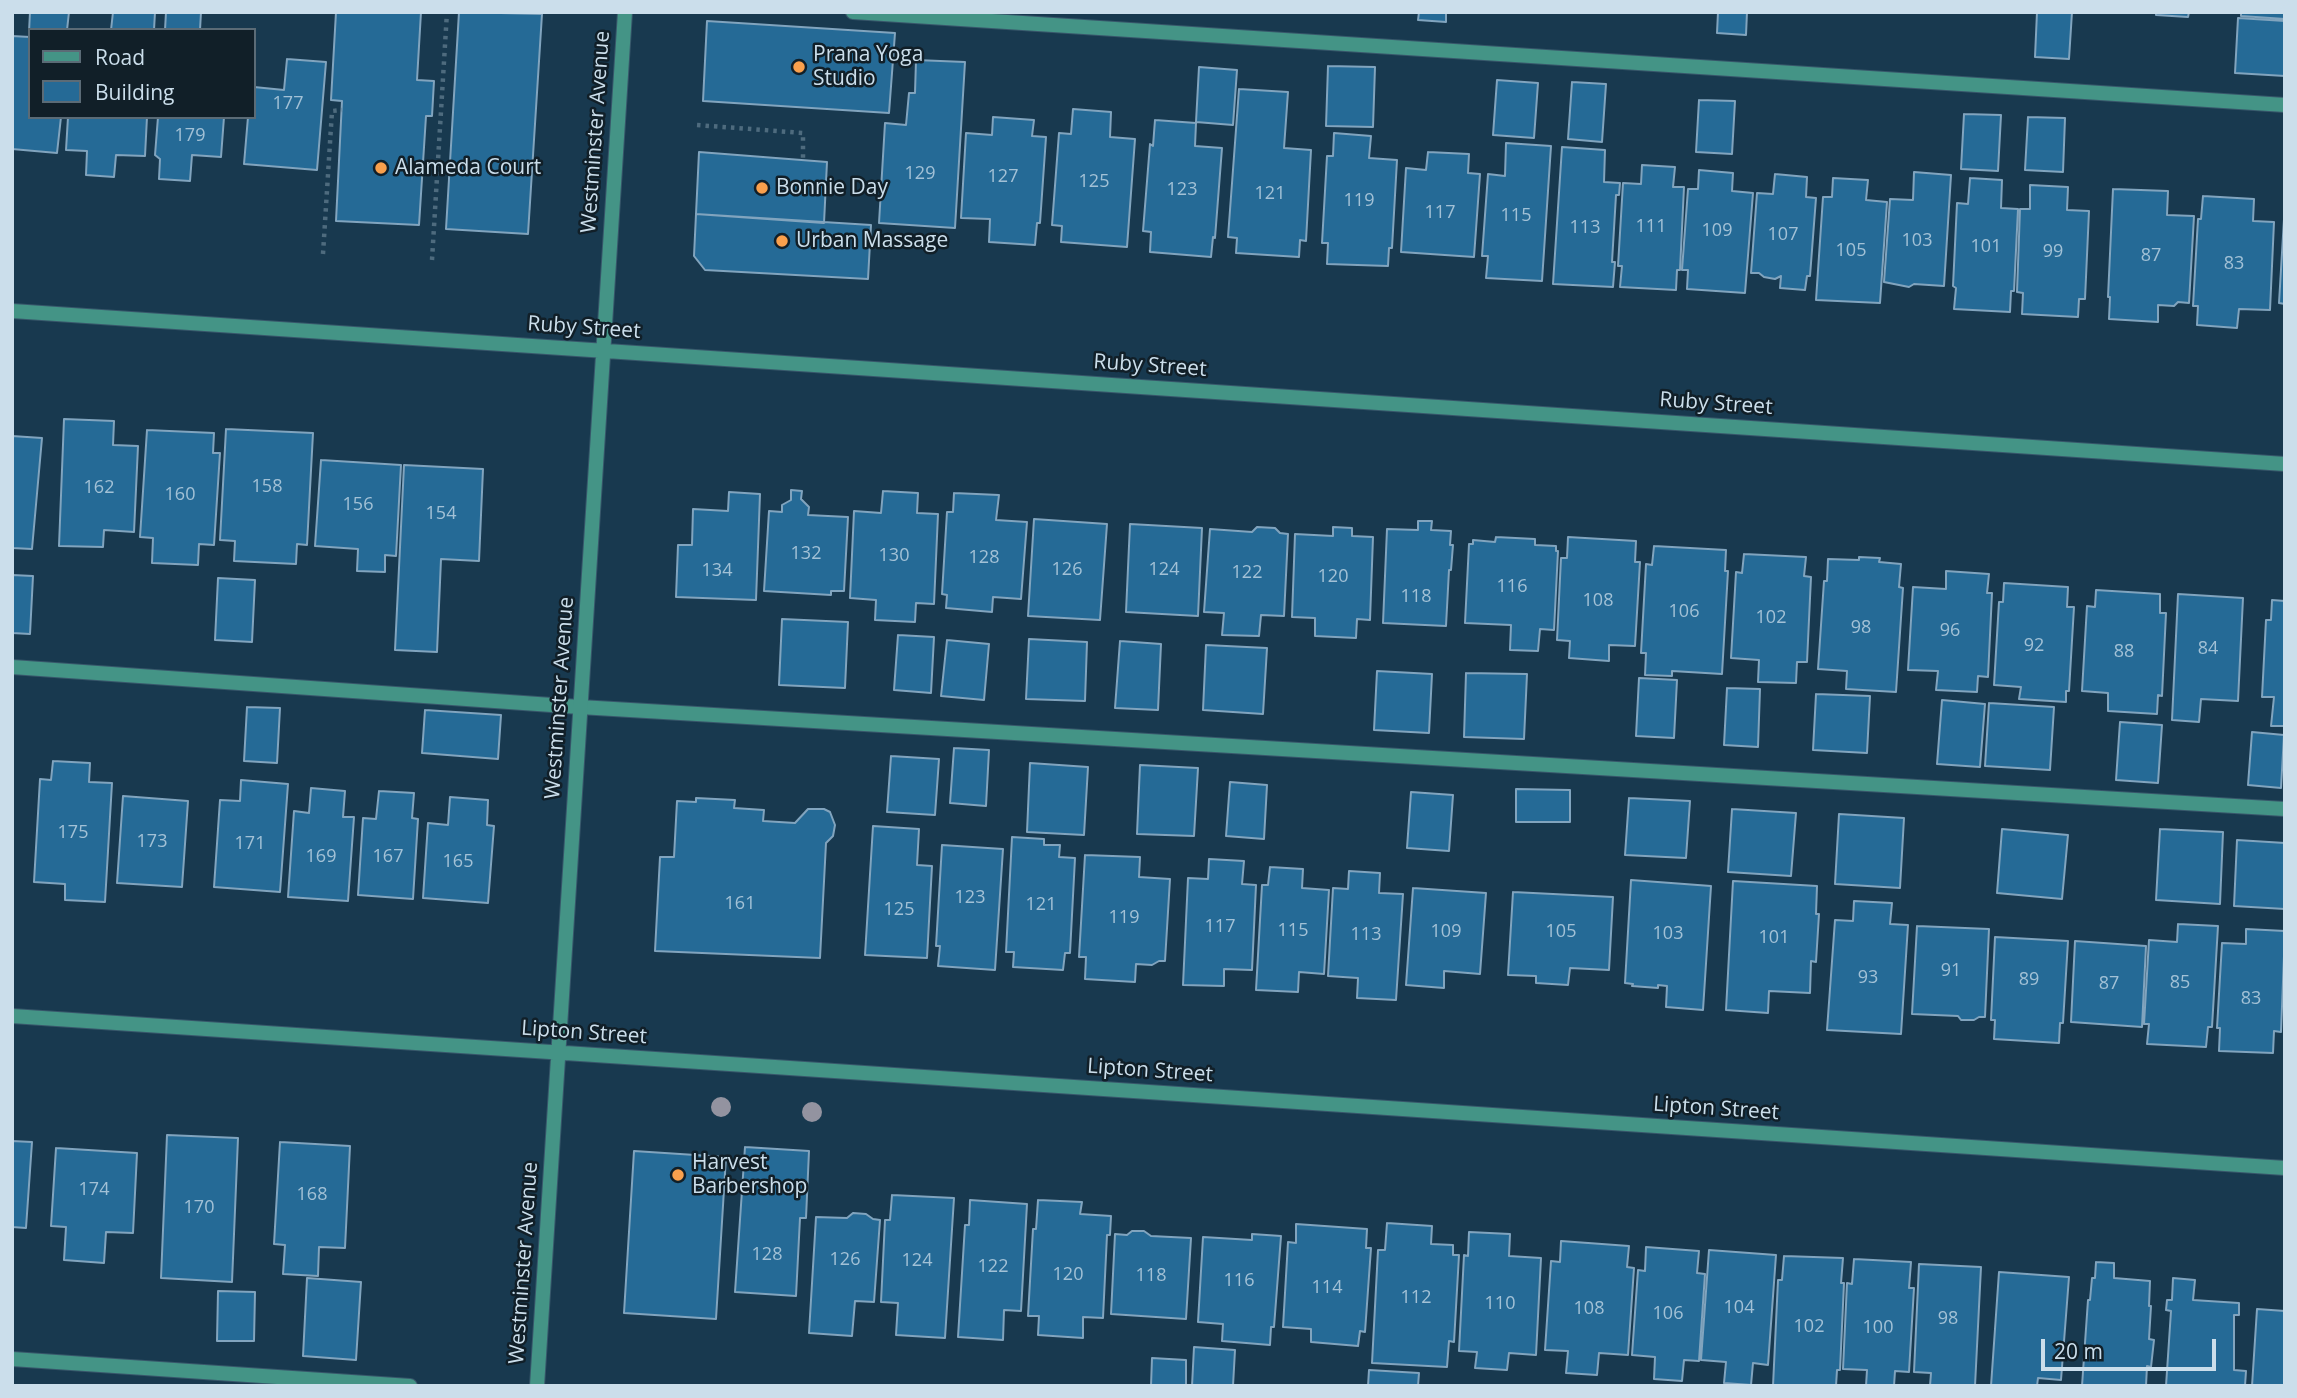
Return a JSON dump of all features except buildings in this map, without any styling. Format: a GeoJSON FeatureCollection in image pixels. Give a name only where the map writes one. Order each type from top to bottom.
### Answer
{"type":"FeatureCollection","features":[{"type":"Feature","properties":{"kind":"street","name":"Westminster Avenue"},"geometry":{"type":"LineString","coordinates":[[537,1386],[625,12]]}},
{"type":"Feature","properties":{"kind":"street"},"geometry":{"type":"LineString","coordinates":[[853,12],[2285,105]]}},
{"type":"Feature","properties":{"kind":"street","name":"Ruby Street"},"geometry":{"type":"LineString","coordinates":[[12,311],[2285,464]]}},
{"type":"Feature","properties":{"kind":"street"},"geometry":{"type":"LineString","coordinates":[[12,667],[580,707],[2285,809]]}},
{"type":"Feature","properties":{"kind":"street","name":"Lipton Street"},"geometry":{"type":"LineString","coordinates":[[12,1016],[2285,1168]]}},
{"type":"Feature","properties":{"kind":"street"},"geometry":{"type":"LineString","coordinates":[[12,1360],[410,1386]]}},
{"type":"Feature","properties":{"kind":"path"},"geometry":{"type":"LineString","coordinates":[[432,260],[447,12]]}},
{"type":"Feature","properties":{"kind":"path"},"geometry":{"type":"LineString","coordinates":[[323,254],[332,111],[342,110]]}},
{"type":"Feature","properties":{"kind":"path"},"geometry":{"type":"LineString","coordinates":[[697,125],[803,134],[803,160]]}},
{"type":"Feature","properties":{"kind":"place","name":"Prana Yoga Studio"},"geometry":{"type":"Point","coordinates":[799,67]}},
{"type":"Feature","properties":{"kind":"place","name":"Alameda Court"},"geometry":{"type":"Point","coordinates":[381,168]}},
{"type":"Feature","properties":{"kind":"place","name":"Bonnie Day"},"geometry":{"type":"Point","coordinates":[762,188]}},
{"type":"Feature","properties":{"kind":"place","name":"Urban Massage"},"geometry":{"type":"Point","coordinates":[782,241]}},
{"type":"Feature","properties":{"kind":"place","name":"Harvest Barbershop"},"geometry":{"type":"Point","coordinates":[678,1175]}}]}
